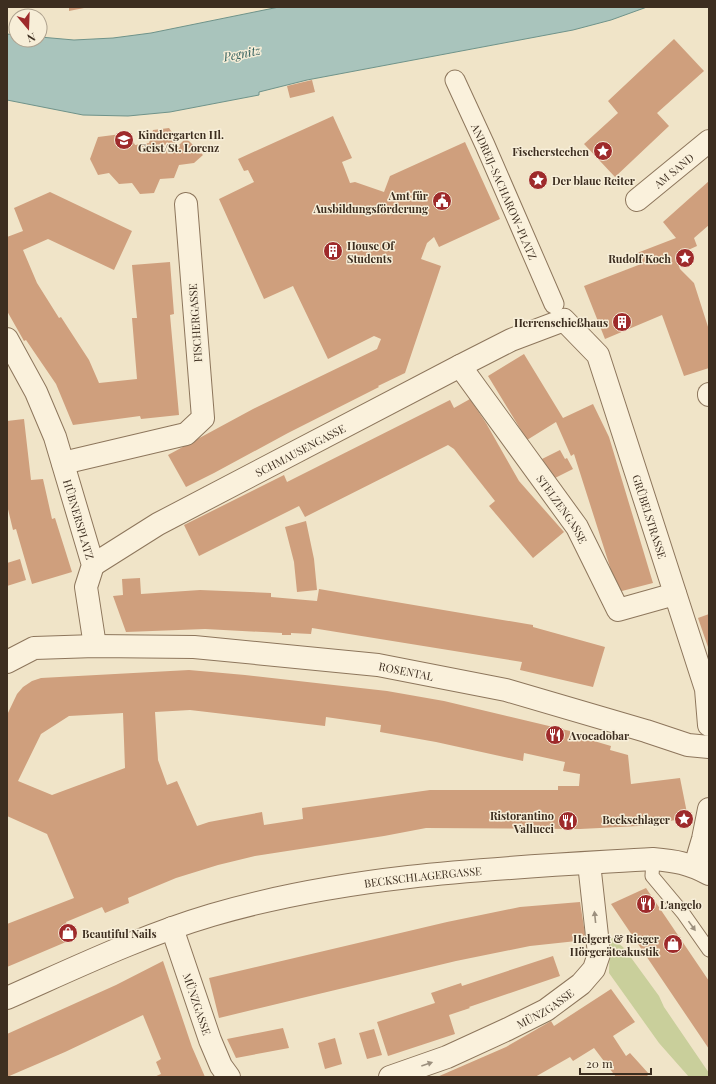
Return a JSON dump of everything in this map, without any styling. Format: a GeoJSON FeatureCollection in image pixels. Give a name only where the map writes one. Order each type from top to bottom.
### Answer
{"type":"FeatureCollection","features":[{"type":"Feature","properties":{"kind":"street","name":"ANDREIJ-SACHAROW-PLATZ"},"geometry":{"type":"LineString","coordinates":[[454,80],[485,145],[559,312]]}},
{"type":"Feature","properties":{"kind":"street","name":"AM SAND"},"geometry":{"type":"LineString","coordinates":[[638,200],[709,141]]}},
{"type":"Feature","properties":{"kind":"street","name":"FISCHERGASSE"},"geometry":{"type":"LineString","coordinates":[[63,463],[186,434],[203,418],[186,204]]}},
{"type":"Feature","properties":{"kind":"street","name":"SCHMAUSENGASSE"},"geometry":{"type":"LineString","coordinates":[[93,565],[158,524],[511,340],[559,312]]}},
{"type":"Feature","properties":{"kind":"street","name":"GRÜBELSTRASSE"},"geometry":{"type":"LineString","coordinates":[[559,312],[598,355],[706,689],[709,725]]}},
{"type":"Feature","properties":{"kind":"street","name":"HÜBNERSPLATZ"},"geometry":{"type":"LineString","coordinates":[[7,338],[36,392],[55,437],[93,565],[86,588],[95,646]]}},
{"type":"Feature","properties":{"kind":"street","name":"STELZENGASSE"},"geometry":{"type":"LineString","coordinates":[[460,366],[577,527],[618,610],[675,594]]}},
{"type":"Feature","properties":{"kind":"street","name":"ROSENTAL"},"geometry":{"type":"LineString","coordinates":[[7,662],[34,648],[95,646],[194,647],[378,665],[506,690],[646,731],[688,745],[709,747]]}},
{"type":"Feature","properties":{"kind":"street"},"geometry":{"type":"LineString","coordinates":[[702,870],[703,839],[709,809]]}},
{"type":"Feature","properties":{"kind":"street","name":"BECKSCHLAGERGASSE"},"geometry":{"type":"LineString","coordinates":[[7,998],[141,939],[172,928],[211,915],[261,902],[326,888],[428,874],[653,859],[682,862],[702,870]]}},
{"type":"Feature","properties":{"kind":"street","name":"MÜNZGASSE"},"geometry":{"type":"LineString","coordinates":[[390,1077],[447,1057],[508,1029],[546,1010],[581,984],[594,969],[599,954],[589,863]]}},
{"type":"Feature","properties":{"kind":"street","name":"MÜNZGASSE"},"geometry":{"type":"LineString","coordinates":[[172,928],[210,1040],[221,1066],[229,1077]]}},
{"type":"Feature","properties":{"kind":"lane"},"geometry":{"type":"LineString","coordinates":[[653,859],[652,876],[683,913],[709,950]]}},
{"type":"Feature","properties":{"kind":"green space"},"geometry":{"type":"Polygon","coordinates":[[[610,936],[624,948],[659,996],[664,1007],[709,1073],[709,1077],[689,1077],[659,1043],[609,973],[610,936]]]}},
{"type":"Feature","properties":{"kind":"water","name":"Pegnitz"},"geometry":{"type":"Polygon","coordinates":[[[279,7],[647,7],[611,20],[573,30],[307,80],[259,92],[259,95],[170,112],[128,116],[83,115],[7,100],[7,34],[8,48],[48,48],[48,38],[74,40],[113,38],[151,33],[279,7]]]}},
{"type":"Feature","properties":{"kind":"building"},"geometry":{"type":"Polygon","coordinates":[[[69,7],[84,7],[84,8],[69,11],[69,7]]]}},
{"type":"Feature","properties":{"kind":"building"},"geometry":{"type":"Polygon","coordinates":[[[674,39],[704,71],[657,113],[669,126],[615,177],[584,144],[618,113],[608,101],[674,39]]]}},
{"type":"Feature","properties":{"kind":"building"},"geometry":{"type":"Polygon","coordinates":[[[312,80],[315,92],[290,98],[287,86],[312,80]]]}},
{"type":"Feature","properties":{"kind":"building","name":"House Of Students"},"geometry":{"type":"Polygon","coordinates":[[[333,116],[352,158],[342,162],[350,183],[355,182],[384,192],[390,176],[465,142],[500,219],[439,247],[434,237],[427,243],[421,259],[441,266],[405,373],[186,487],[168,455],[253,409],[377,349],[381,339],[374,336],[328,359],[293,286],[264,299],[219,199],[254,182],[248,170],[244,171],[238,159],[333,116]]]}},
{"type":"Feature","properties":{"kind":"building"},"geometry":{"type":"Polygon","coordinates":[[[169,128],[176,138],[174,150],[186,138],[203,155],[194,163],[179,165],[174,178],[160,179],[154,193],[140,194],[132,183],[119,184],[109,173],[98,175],[90,159],[98,137],[129,133],[135,145],[149,143],[153,130],[169,128]]]}},
{"type":"Feature","properties":{"kind":"building","name":"Herrenschießhaus"},"geometry":{"type":"Polygon","coordinates":[[[709,181],[709,225],[694,238],[697,246],[675,256],[680,269],[694,283],[709,330],[709,368],[684,376],[662,315],[605,339],[584,286],[641,264],[637,253],[676,238],[663,222],[709,181]]]}},
{"type":"Feature","properties":{"kind":"building"},"geometry":{"type":"Polygon","coordinates":[[[50,192],[132,231],[114,270],[48,239],[23,250],[37,283],[59,318],[61,317],[89,360],[99,383],[137,379],[132,318],[137,318],[132,265],[170,262],[174,314],[170,315],[179,415],[141,419],[140,416],[73,425],[56,384],[26,340],[24,341],[7,311],[7,237],[23,231],[14,208],[50,192]]]}},
{"type":"Feature","properties":{"kind":"building"},"geometry":{"type":"Polygon","coordinates":[[[524,354],[563,418],[593,404],[609,437],[653,583],[618,592],[574,454],[571,456],[556,422],[527,440],[488,376],[524,354]]]}},
{"type":"Feature","properties":{"kind":"building"},"geometry":{"type":"Polygon","coordinates":[[[470,399],[486,423],[519,481],[564,532],[533,558],[489,506],[495,501],[454,449],[448,445],[305,517],[299,506],[199,556],[184,525],[284,475],[287,482],[450,400],[454,408],[470,399]]]}},
{"type":"Feature","properties":{"kind":"building"},"geometry":{"type":"Polygon","coordinates":[[[24,419],[31,480],[43,479],[52,519],[55,518],[72,572],[32,584],[16,529],[13,530],[7,505],[7,421],[24,419]]]}},
{"type":"Feature","properties":{"kind":"building"},"geometry":{"type":"Polygon","coordinates":[[[560,450],[565,459],[567,458],[573,469],[555,478],[542,459],[560,450]]]}},
{"type":"Feature","properties":{"kind":"building"},"geometry":{"type":"Polygon","coordinates":[[[306,521],[314,559],[317,590],[297,592],[294,562],[285,527],[306,521]]]}},
{"type":"Feature","properties":{"kind":"building"},"geometry":{"type":"Polygon","coordinates":[[[20,559],[26,580],[7,586],[7,563],[20,559]]]}},
{"type":"Feature","properties":{"kind":"building"},"geometry":{"type":"Polygon","coordinates":[[[140,578],[141,594],[200,590],[271,593],[271,597],[317,601],[319,589],[533,625],[533,627],[605,647],[593,687],[520,670],[522,662],[312,628],[311,634],[291,633],[291,635],[282,635],[282,633],[205,629],[126,632],[113,596],[123,595],[122,579],[140,578]]]}},
{"type":"Feature","properties":{"kind":"building"},"geometry":{"type":"Polygon","coordinates":[[[709,614],[709,650],[698,618],[709,614]]]}},
{"type":"Feature","properties":{"kind":"building"},"geometry":{"type":"Polygon","coordinates":[[[189,670],[387,691],[444,701],[570,731],[570,734],[611,746],[610,750],[628,755],[631,784],[680,778],[688,818],[639,826],[580,829],[426,828],[255,856],[218,865],[176,878],[128,898],[129,903],[105,913],[102,907],[66,922],[73,939],[7,967],[7,924],[74,898],[47,834],[7,816],[7,715],[17,694],[23,687],[32,681],[41,678],[189,670]],[[190,710],[155,712],[158,760],[167,785],[177,781],[197,826],[209,822],[262,812],[264,825],[303,819],[302,808],[430,790],[558,790],[558,786],[579,786],[580,774],[563,771],[565,762],[524,753],[523,761],[436,742],[380,732],[381,725],[326,717],[325,726],[190,710]],[[123,713],[69,716],[41,734],[18,781],[52,795],[125,768],[123,713]]]}},
{"type":"Feature","properties":{"kind":"building"},"geometry":{"type":"Polygon","coordinates":[[[646,888],[709,981],[709,1049],[611,904],[646,888]]]}},
{"type":"Feature","properties":{"kind":"building"},"geometry":{"type":"Polygon","coordinates":[[[580,902],[586,940],[530,946],[456,961],[219,1018],[209,978],[447,922],[520,907],[580,902]]]}},
{"type":"Feature","properties":{"kind":"building"},"geometry":{"type":"Polygon","coordinates":[[[553,956],[560,976],[449,1015],[455,1034],[388,1056],[377,1022],[435,1003],[431,993],[461,983],[462,986],[553,956]]]}},
{"type":"Feature","properties":{"kind":"building"},"geometry":{"type":"Polygon","coordinates":[[[163,961],[192,1047],[205,1077],[154,1077],[161,1074],[156,1062],[161,1059],[143,1015],[65,1052],[7,1077],[7,1034],[116,985],[163,961]]]}},
{"type":"Feature","properties":{"kind":"building"},"geometry":{"type":"Polygon","coordinates":[[[611,989],[635,1022],[613,1036],[626,1056],[630,1053],[649,1074],[646,1077],[616,1077],[594,1048],[573,1061],[570,1057],[535,1077],[437,1077],[506,1047],[551,1021],[554,1026],[611,989]]]}},
{"type":"Feature","properties":{"kind":"building"},"geometry":{"type":"Polygon","coordinates":[[[283,1028],[289,1048],[236,1058],[227,1039],[283,1028]]]}},
{"type":"Feature","properties":{"kind":"building"},"geometry":{"type":"Polygon","coordinates":[[[374,1029],[382,1055],[367,1059],[359,1033],[374,1029]]]}},
{"type":"Feature","properties":{"kind":"building"},"geometry":{"type":"Polygon","coordinates":[[[335,1038],[342,1064],[325,1069],[318,1043],[335,1038]]]}},
{"type":"Feature","properties":{"kind":"place","name":"Kindergarten Hl. Geist/St. Lorenz"},"geometry":{"type":"Point","coordinates":[124,140]}},
{"type":"Feature","properties":{"kind":"place","name":"Fischerstechen"},"geometry":{"type":"Point","coordinates":[603,151]}},
{"type":"Feature","properties":{"kind":"place","name":"Der blaue Reiter"},"geometry":{"type":"Point","coordinates":[538,180]}},
{"type":"Feature","properties":{"kind":"place","name":"Amt für Ausbildungsförderung"},"geometry":{"type":"Point","coordinates":[442,201]}},
{"type":"Feature","properties":{"kind":"place","name":"House Of Students"},"geometry":{"type":"Point","coordinates":[333,251]}},
{"type":"Feature","properties":{"kind":"place","name":"Rudolf Koch"},"geometry":{"type":"Point","coordinates":[685,258]}},
{"type":"Feature","properties":{"kind":"place","name":"Herrenschießhaus"},"geometry":{"type":"Point","coordinates":[622,322]}},
{"type":"Feature","properties":{"kind":"place","name":"Avocadobar"},"geometry":{"type":"Point","coordinates":[555,735]}},
{"type":"Feature","properties":{"kind":"place","name":"Beckschlager"},"geometry":{"type":"Point","coordinates":[684,819]}},
{"type":"Feature","properties":{"kind":"place","name":"Ristorantino Vallucci"},"geometry":{"type":"Point","coordinates":[568,821]}},
{"type":"Feature","properties":{"kind":"place","name":"L'angelo"},"geometry":{"type":"Point","coordinates":[646,904]}},
{"type":"Feature","properties":{"kind":"place","name":"Beautiful Nails"},"geometry":{"type":"Point","coordinates":[68,933]}},
{"type":"Feature","properties":{"kind":"place","name":"Helgert & Rieger Hörgeräteakustik"},"geometry":{"type":"Point","coordinates":[673,944]}}]}
